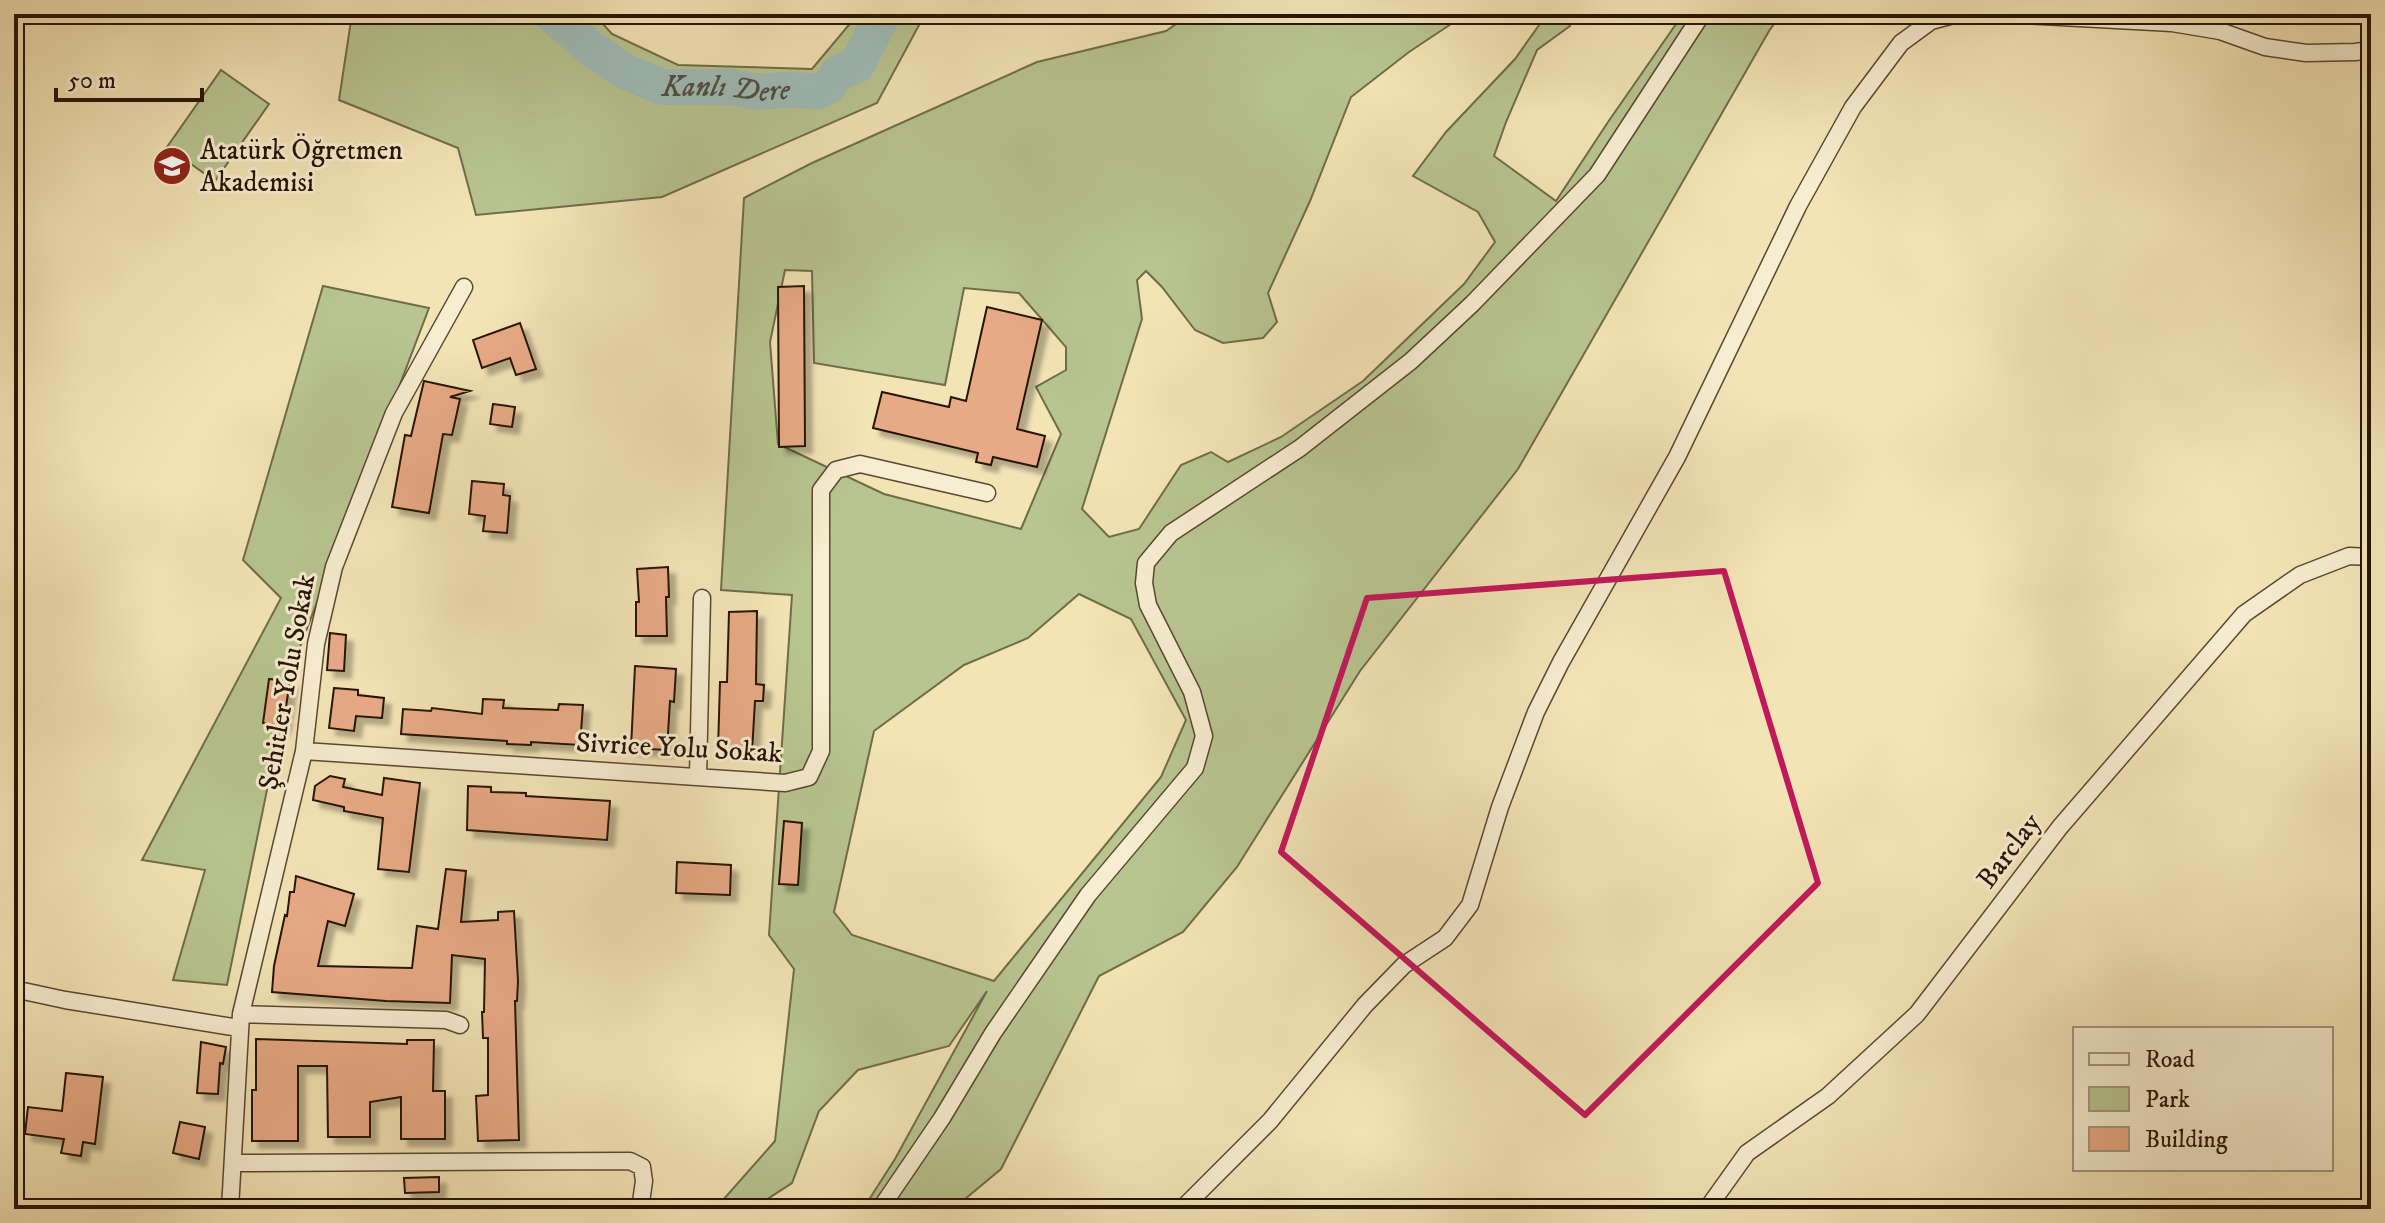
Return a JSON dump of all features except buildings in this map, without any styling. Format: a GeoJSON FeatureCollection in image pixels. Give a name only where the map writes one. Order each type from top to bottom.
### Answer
{"type":"FeatureCollection","features":[{"type":"Feature","properties":{"kind":"street"},"geometry":{"type":"LineString","coordinates":[[880,1209],[942,1118],[993,1033],[1088,895],[1195,768],[1204,736],[1192,692],[1148,605],[1144,583],[1146,563],[1171,533],[1300,448],[1411,361],[1472,304],[1597,175],[1702,14]]}},
{"type":"Feature","properties":{"kind":"street"},"geometry":{"type":"LineString","coordinates":[[1182,1209],[1270,1121],[1365,1005],[1404,965],[1445,938],[1470,905],[1500,807],[1536,712],[1568,649],[1677,457],[1798,206],[1853,107],[1901,43],[1931,21],[1957,14]]}},
{"type":"Feature","properties":{"kind":"street"},"geometry":{"type":"LineString","coordinates":[[2004,14],[2172,23],[2220,31],[2265,47],[2306,53],[2371,50]]}},
{"type":"Feature","properties":{"kind":"street","name":"Şehitler Yolu Sokak"},"geometry":{"type":"LineString","coordinates":[[230,1209],[240,1021],[304,751],[316,644],[334,567],[394,413],[464,287]]}},
{"type":"Feature","properties":{"kind":"street","name":"Sivrice Yolu Sokak"},"geometry":{"type":"LineString","coordinates":[[304,751],[785,783],[809,777],[821,751],[821,490],[836,470],[860,464],[987,493]]}},
{"type":"Feature","properties":{"kind":"street","name":"Barclay"},"geometry":{"type":"LineString","coordinates":[[1707,1209],[1747,1153],[1828,1096],[1917,1014],[2060,827],[2244,614],[2300,575],[2349,556],[2371,557]]}},
{"type":"Feature","properties":{"kind":"street"},"geometry":{"type":"LineString","coordinates":[[698,777],[702,598]]}},
{"type":"Feature","properties":{"kind":"street"},"geometry":{"type":"LineString","coordinates":[[14,989],[65,1000],[240,1021],[446,1020],[460,1025]]}},
{"type":"Feature","properties":{"kind":"street"},"geometry":{"type":"LineString","coordinates":[[233,1163],[630,1161],[642,1167],[644,1181],[640,1209]]}},
{"type":"Feature","properties":{"kind":"highlighted area"},"geometry":{"type":"Polygon","coordinates":[[[1724,571],[1818,883],[1585,1115],[1281,852],[1367,598],[1724,571]]]}},
{"type":"Feature","properties":{"kind":"green space"},"geometry":{"type":"Polygon","coordinates":[[[352,14],[594,14],[612,34],[678,65],[812,69],[858,14],[925,14],[877,103],[662,197],[476,215],[458,148],[339,100],[352,14]]]}},
{"type":"Feature","properties":{"kind":"green space"},"geometry":{"type":"Polygon","coordinates":[[[1187,14],[1466,14],[1409,52],[1351,97],[1310,201],[1268,293],[1277,322],[1263,338],[1223,343],[1195,330],[1146,271],[1137,280],[1142,319],[1082,509],[1109,537],[1139,529],[1181,465],[1211,452],[1228,462],[1281,437],[1363,381],[1464,284],[1495,242],[1478,212],[1413,176],[1446,132],[1515,59],[1547,14],[1564,14],[1570,26],[1537,50],[1494,156],[1556,201],[1683,14],[1781,14],[1518,469],[1360,671],[1237,867],[1183,932],[1099,976],[1001,1169],[953,1209],[863,1209],[895,1159],[987,991],[949,1046],[858,1070],[819,1111],[792,1183],[752,1209],[715,1209],[775,1141],[794,969],[769,935],[792,595],[721,590],[744,198],[812,163],[1037,62],[1166,31],[1187,14]],[[785,270],[770,342],[778,444],[884,494],[1021,529],[1061,434],[1036,387],[1066,370],[1066,347],[1019,293],[964,288],[945,385],[814,363],[812,271],[785,270]],[[1079,594],[1028,638],[964,665],[874,731],[834,912],[852,935],[994,981],[1161,777],[1186,720],[1131,619],[1079,594]]]}},
{"type":"Feature","properties":{"kind":"green space"},"geometry":{"type":"Polygon","coordinates":[[[221,70],[269,104],[215,181],[167,147],[221,70]]]}},
{"type":"Feature","properties":{"kind":"green space"},"geometry":{"type":"Polygon","coordinates":[[[323,286],[429,308],[292,668],[227,985],[173,980],[205,870],[142,860],[281,598],[243,560],[323,286]]]}},
{"type":"Feature","properties":{"kind":"waterway","name":"Kanlı Dere"},"geometry":{"type":"LineString","coordinates":[[551,14],[589,47],[624,71],[662,87],[732,87],[757,92],[819,91],[829,86],[838,73],[857,65],[883,14]]}},
{"type":"Feature","properties":{"kind":"place","name":"Atatürk Öğretmen Akademisi"},"geometry":{"type":"Point","coordinates":[172,166]}}]}
